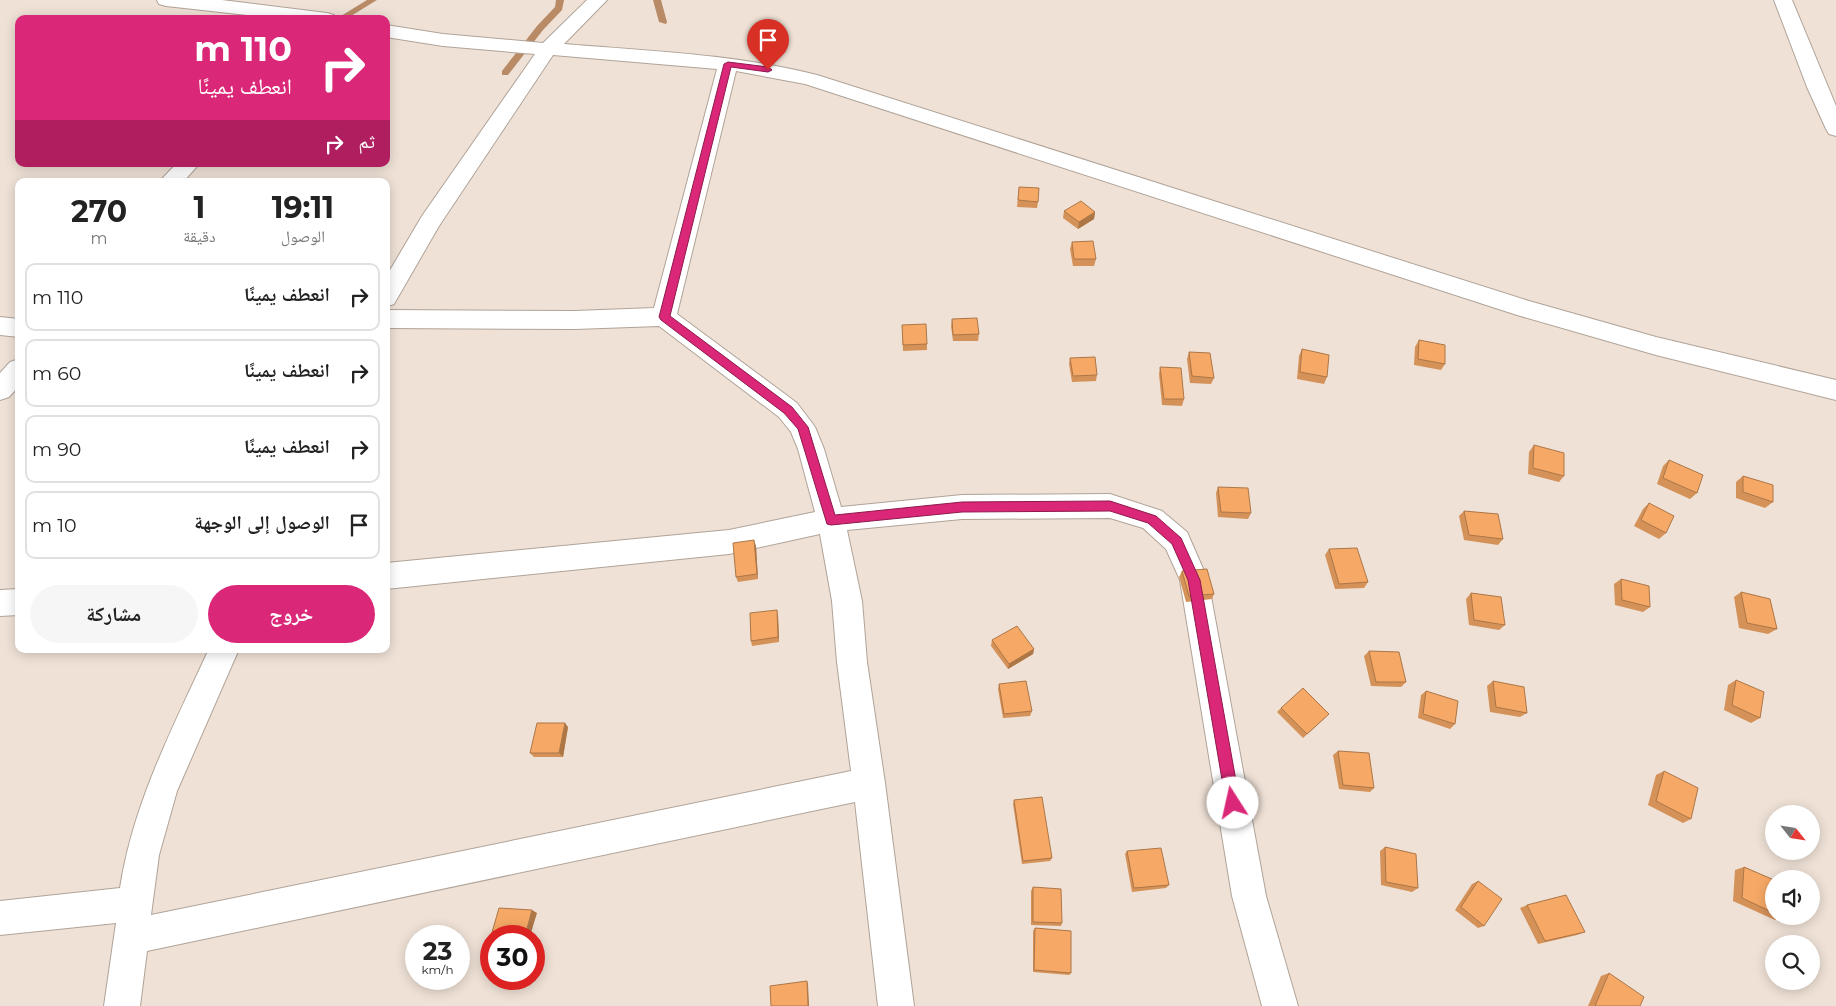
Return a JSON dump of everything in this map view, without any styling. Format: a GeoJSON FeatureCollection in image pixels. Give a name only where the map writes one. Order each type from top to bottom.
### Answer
{"type":"FeatureCollection","features":[{"type":"Feature","properties":{"kind":"street"},"geometry":{"type":"LineString","coordinates":[[166,0],[298,15]]}},
{"type":"Feature","properties":{"kind":"street"},"geometry":{"type":"LineString","coordinates":[[390,291],[430,222],[547,50],[598,0]]}},
{"type":"Feature","properties":{"kind":"street"},"geometry":{"type":"LineString","coordinates":[[1783,0],[1816,87],[1836,129]]}},
{"type":"Feature","properties":{"kind":"street"},"geometry":{"type":"LineString","coordinates":[[390,32],[443,40],[547,50],[728,64],[810,79],[1359,257],[1526,309],[1656,346],[1836,390]]}},
{"type":"Feature","properties":{"kind":"street"},"geometry":{"type":"LineString","coordinates":[[664,317],[728,64]]}},
{"type":"Feature","properties":{"kind":"street"},"geometry":{"type":"LineString","coordinates":[[174,178],[185,167]]}},
{"type":"Feature","properties":{"kind":"street"},"geometry":{"type":"LineString","coordinates":[[390,319],[575,320],[664,317],[788,410],[802,427],[831,520],[847,601],[852,662],[870,783],[896,1006]]}},
{"type":"Feature","properties":{"kind":"street"},"geometry":{"type":"LineString","coordinates":[[0,326],[15,328]]}},
{"type":"Feature","properties":{"kind":"street"},"geometry":{"type":"LineString","coordinates":[[0,390],[15,373]]}},
{"type":"Feature","properties":{"kind":"street"},"geometry":{"type":"LineString","coordinates":[[390,576],[729,542],[831,520],[962,507],[1110,506],[1152,519],[1177,541],[1194,580],[1249,896],[1280,1006]]}},
{"type":"Feature","properties":{"kind":"street"},"geometry":{"type":"LineString","coordinates":[[0,603],[15,602]]}},
{"type":"Feature","properties":{"kind":"street"},"geometry":{"type":"LineString","coordinates":[[122,1006],[142,855],[161,790],[222,653]]}},
{"type":"Feature","properties":{"kind":"street"},"geometry":{"type":"LineString","coordinates":[[131,937],[870,783]]}},
{"type":"Feature","properties":{"kind":"street"},"geometry":{"type":"LineString","coordinates":[[0,918],[136,904]]}},
{"type":"Feature","properties":{"kind":"building"},"geometry":{"type":"Polygon","coordinates":[[[1019,187],[1039,188],[1038,202],[1018,200],[1019,187]]]}},
{"type":"Feature","properties":{"kind":"building"},"geometry":{"type":"Polygon","coordinates":[[[1081,201],[1095,212],[1079,222],[1064,211],[1081,201]]]}},
{"type":"Feature","properties":{"kind":"building"},"geometry":{"type":"Polygon","coordinates":[[[1093,241],[1096,259],[1074,259],[1072,242],[1093,241]]]}},
{"type":"Feature","properties":{"kind":"building"},"geometry":{"type":"Polygon","coordinates":[[[977,318],[979,334],[953,335],[952,319],[977,318]]]}},
{"type":"Feature","properties":{"kind":"building"},"geometry":{"type":"Polygon","coordinates":[[[926,324],[927,344],[903,345],[902,325],[926,324]]]}},
{"type":"Feature","properties":{"kind":"building"},"geometry":{"type":"Polygon","coordinates":[[[1419,340],[1445,345],[1445,364],[1418,359],[1419,340]]]}},
{"type":"Feature","properties":{"kind":"building"},"geometry":{"type":"Polygon","coordinates":[[[1302,349],[1329,355],[1327,377],[1300,372],[1302,349]]]}},
{"type":"Feature","properties":{"kind":"building"},"geometry":{"type":"Polygon","coordinates":[[[1189,352],[1210,353],[1214,378],[1192,376],[1189,352]]]}},
{"type":"Feature","properties":{"kind":"building"},"geometry":{"type":"Polygon","coordinates":[[[1095,357],[1097,375],[1073,376],[1070,358],[1095,357]]]}},
{"type":"Feature","properties":{"kind":"building"},"geometry":{"type":"Polygon","coordinates":[[[1160,367],[1181,368],[1184,399],[1164,399],[1160,367]]]}},
{"type":"Feature","properties":{"kind":"building"},"geometry":{"type":"Polygon","coordinates":[[[1534,445],[1564,453],[1564,476],[1533,468],[1534,445]]]}},
{"type":"Feature","properties":{"kind":"building"},"geometry":{"type":"Polygon","coordinates":[[[1669,460],[1703,475],[1697,493],[1663,478],[1669,460]]]}},
{"type":"Feature","properties":{"kind":"building"},"geometry":{"type":"Polygon","coordinates":[[[1743,476],[1773,485],[1773,502],[1743,492],[1743,476]]]}},
{"type":"Feature","properties":{"kind":"building"},"geometry":{"type":"Polygon","coordinates":[[[1218,487],[1248,488],[1251,513],[1221,512],[1218,487]]]}},
{"type":"Feature","properties":{"kind":"building"},"geometry":{"type":"Polygon","coordinates":[[[1649,503],[1674,516],[1666,533],[1641,520],[1649,503]]]}},
{"type":"Feature","properties":{"kind":"building"},"geometry":{"type":"Polygon","coordinates":[[[1464,511],[1498,514],[1503,539],[1469,535],[1464,511]]]}},
{"type":"Feature","properties":{"kind":"building"},"geometry":{"type":"Polygon","coordinates":[[[754,540],[757,574],[736,577],[733,543],[754,540]]]}},
{"type":"Feature","properties":{"kind":"building"},"geometry":{"type":"Polygon","coordinates":[[[1357,548],[1368,582],[1339,584],[1329,549],[1357,548]]]}},
{"type":"Feature","properties":{"kind":"building"},"geometry":{"type":"Polygon","coordinates":[[[1207,569],[1214,594],[1189,596],[1182,571],[1207,569]]]}},
{"type":"Feature","properties":{"kind":"building"},"geometry":{"type":"Polygon","coordinates":[[[1621,579],[1649,586],[1650,607],[1622,600],[1621,579]]]}},
{"type":"Feature","properties":{"kind":"building"},"geometry":{"type":"Polygon","coordinates":[[[1741,592],[1770,599],[1777,629],[1747,623],[1741,592]]]}},
{"type":"Feature","properties":{"kind":"building"},"geometry":{"type":"Polygon","coordinates":[[[1471,593],[1501,597],[1505,625],[1474,620],[1471,593]]]}},
{"type":"Feature","properties":{"kind":"building"},"geometry":{"type":"Polygon","coordinates":[[[777,610],[778,637],[751,641],[750,613],[777,610]]]}},
{"type":"Feature","properties":{"kind":"building"},"geometry":{"type":"Polygon","coordinates":[[[1017,626],[1034,649],[1009,664],[992,640],[1017,626]]]}},
{"type":"Feature","properties":{"kind":"building"},"geometry":{"type":"Polygon","coordinates":[[[1369,651],[1399,652],[1406,682],[1376,682],[1369,651]]]}},
{"type":"Feature","properties":{"kind":"building"},"geometry":{"type":"Polygon","coordinates":[[[1736,680],[1764,692],[1760,718],[1732,705],[1736,680]]]}},
{"type":"Feature","properties":{"kind":"building"},"geometry":{"type":"Polygon","coordinates":[[[1026,681],[1032,711],[1004,714],[999,684],[1026,681]]]}},
{"type":"Feature","properties":{"kind":"building"},"geometry":{"type":"Polygon","coordinates":[[[1493,681],[1524,687],[1527,713],[1496,707],[1493,681]]]}},
{"type":"Feature","properties":{"kind":"building"},"geometry":{"type":"Polygon","coordinates":[[[1303,688],[1329,714],[1307,734],[1281,708],[1303,688]]]}},
{"type":"Feature","properties":{"kind":"building"},"geometry":{"type":"Polygon","coordinates":[[[1426,691],[1458,701],[1455,724],[1423,714],[1426,691]]]}},
{"type":"Feature","properties":{"kind":"building"},"geometry":{"type":"Polygon","coordinates":[[[537,723],[565,723],[559,753],[530,753],[537,723]]]}},
{"type":"Feature","properties":{"kind":"building"},"geometry":{"type":"Polygon","coordinates":[[[1338,751],[1369,753],[1374,788],[1343,785],[1338,751]]]}},
{"type":"Feature","properties":{"kind":"building"},"geometry":{"type":"Polygon","coordinates":[[[1664,771],[1698,788],[1691,819],[1656,801],[1664,771]]]}},
{"type":"Feature","properties":{"kind":"building"},"geometry":{"type":"Polygon","coordinates":[[[1042,797],[1052,858],[1023,861],[1014,800],[1042,797]]]}},
{"type":"Feature","properties":{"kind":"building"},"geometry":{"type":"Polygon","coordinates":[[[1385,847],[1416,854],[1418,888],[1386,882],[1385,847]]]}},
{"type":"Feature","properties":{"kind":"building"},"geometry":{"type":"Polygon","coordinates":[[[1161,848],[1169,885],[1134,888],[1127,851],[1161,848]]]}},
{"type":"Feature","properties":{"kind":"building"},"geometry":{"type":"Polygon","coordinates":[[[1744,867],[1765,876],[1765,909],[1742,898],[1744,867]]]}},
{"type":"Feature","properties":{"kind":"building"},"geometry":{"type":"Polygon","coordinates":[[[1478,881],[1502,899],[1484,926],[1461,907],[1478,881]]]}},
{"type":"Feature","properties":{"kind":"building"},"geometry":{"type":"Polygon","coordinates":[[[1033,887],[1061,889],[1062,923],[1033,922],[1033,887]]]}},
{"type":"Feature","properties":{"kind":"building"},"geometry":{"type":"Polygon","coordinates":[[[1566,895],[1585,932],[1545,941],[1527,905],[1566,895]]]}},
{"type":"Feature","properties":{"kind":"building"},"geometry":{"type":"Polygon","coordinates":[[[499,908],[532,910],[528,925],[494,925],[499,908]]]}},
{"type":"Feature","properties":{"kind":"building"},"geometry":{"type":"Polygon","coordinates":[[[1035,928],[1071,931],[1071,973],[1034,970],[1035,928]]]}},
{"type":"Feature","properties":{"kind":"building"},"geometry":{"type":"Polygon","coordinates":[[[1609,973],[1644,997],[1640,1006],[1595,1006],[1609,973]]]}},
{"type":"Feature","properties":{"kind":"building"},"geometry":{"type":"Polygon","coordinates":[[[807,981],[808,1006],[771,1006],[770,986],[807,981]]]}},
{"type":"Feature","properties":{"kind":"waterway"},"geometry":{"type":"LineString","coordinates":[[347,15],[373,0]]}},
{"type":"Feature","properties":{"kind":"waterway"},"geometry":{"type":"LineString","coordinates":[[505,73],[540,28],[559,8],[560,0]]}},
{"type":"Feature","properties":{"kind":"waterway"},"geometry":{"type":"LineString","coordinates":[[657,0],[663,22]]}},
{"type":"Feature","properties":{"kind":"route"},"geometry":{"type":"LineString","coordinates":[[768,70],[728,64],[664,317],[788,410],[802,427],[811,449],[831,520],[962,507],[1110,506],[1152,519],[1177,541],[1194,580],[1233,803]]}}]}
